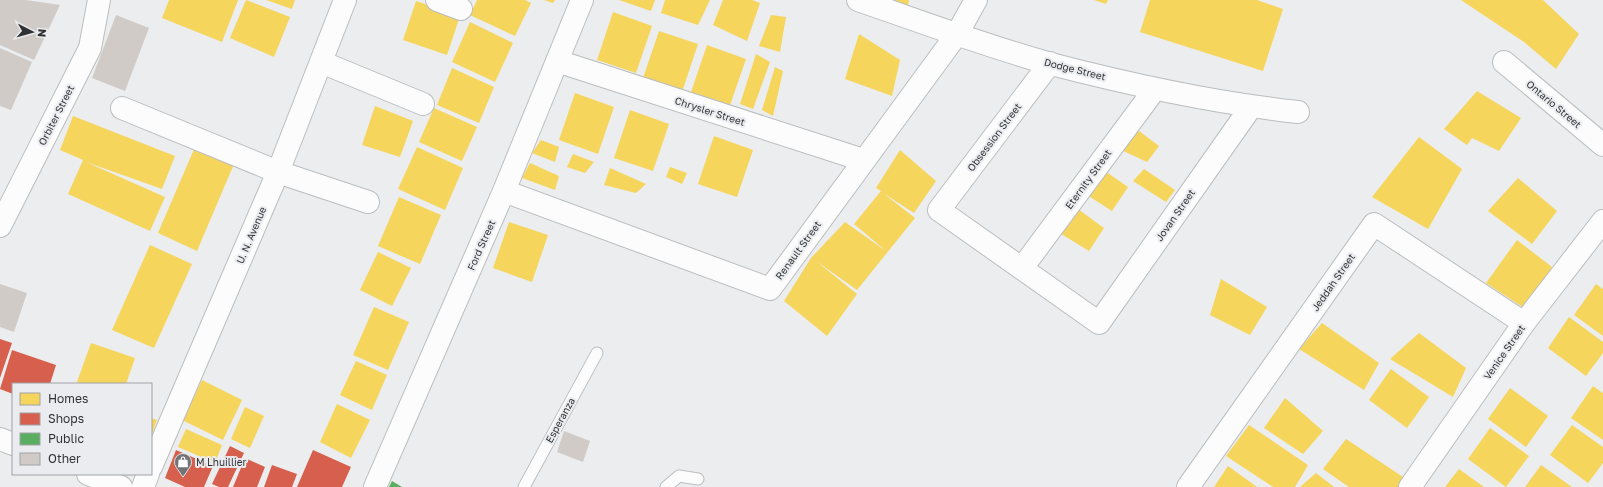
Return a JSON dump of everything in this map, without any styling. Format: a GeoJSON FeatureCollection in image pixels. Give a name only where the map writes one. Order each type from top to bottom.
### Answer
{"type":"FeatureCollection","features":[{"type":"Feature","properties":{"kind":"street","name":"Orbiter Street"},"geometry":{"type":"LineString","coordinates":[[0,226],[90,48],[99,0]]}},
{"type":"Feature","properties":{"kind":"street","name":"U. N. Avenue"},"geometry":{"type":"LineString","coordinates":[[152,465],[278,172],[345,0]]}},
{"type":"Feature","properties":{"kind":"street"},"geometry":{"type":"LineString","coordinates":[[437,0],[461,9]]}},
{"type":"Feature","properties":{"kind":"street","name":"Ford Street"},"geometry":{"type":"LineString","coordinates":[[375,487],[504,191],[582,0]]}},
{"type":"Feature","properties":{"kind":"street","name":"Dodge Street"},"geometry":{"type":"LineString","coordinates":[[858,0],[957,34],[1050,63],[1154,89],[1251,107],[1298,112]]}},
{"type":"Feature","properties":{"kind":"street","name":"Renault Street"},"geometry":{"type":"LineString","coordinates":[[504,191],[770,289],[863,160],[957,34],[976,0]]}},
{"type":"Feature","properties":{"kind":"street","name":"Chrysler Street"},"geometry":{"type":"LineString","coordinates":[[557,61],[863,160]]}},
{"type":"Feature","properties":{"kind":"street"},"geometry":{"type":"LineString","coordinates":[[321,62],[424,104]]}},
{"type":"Feature","properties":{"kind":"street","name":"Ontario Street"},"geometry":{"type":"LineString","coordinates":[[1504,62],[1603,145]]}},
{"type":"Feature","properties":{"kind":"street","name":"Obsession Street"},"geometry":{"type":"LineString","coordinates":[[1022,268],[939,210],[1050,63]]}},
{"type":"Feature","properties":{"kind":"street","name":"Eternity Street"},"geometry":{"type":"LineString","coordinates":[[1022,268],[1154,89]]}},
{"type":"Feature","properties":{"kind":"street","name":"Jovan Street"},"geometry":{"type":"LineString","coordinates":[[1022,268],[1099,323],[1251,107]]}},
{"type":"Feature","properties":{"kind":"street"},"geometry":{"type":"LineString","coordinates":[[122,108],[278,172],[368,202]]}},
{"type":"Feature","properties":{"kind":"street","name":"Venice Street"},"geometry":{"type":"LineString","coordinates":[[1410,487],[1524,323],[1603,221]]}},
{"type":"Feature","properties":{"kind":"street","name":"Jeddah Street"},"geometry":{"type":"LineString","coordinates":[[1188,487],[1374,224],[1524,323]]}},
{"type":"Feature","properties":{"kind":"street"},"geometry":{"type":"LineString","coordinates":[[0,438],[12,444]]}},
{"type":"Feature","properties":{"kind":"street"},"geometry":{"type":"LineString","coordinates":[[91,475],[121,487]]}},
{"type":"Feature","properties":{"kind":"street"},"geometry":{"type":"LineString","coordinates":[[143,487],[148,475]]}},
{"type":"Feature","properties":{"kind":"lane","name":"Esperanza"},"geometry":{"type":"LineString","coordinates":[[524,487],[597,353]]}},
{"type":"Feature","properties":{"kind":"lane"},"geometry":{"type":"LineString","coordinates":[[666,487],[679,476],[698,478]]}},
{"type":"Feature","properties":{"kind":"building: Homes"},"geometry":{"type":"Polygon","coordinates":[[[169,0],[238,0],[222,42],[162,18],[169,0]]]}},
{"type":"Feature","properties":{"kind":"building: Homes"},"geometry":{"type":"Polygon","coordinates":[[[246,0],[290,17],[274,57],[230,38],[246,0]]]}},
{"type":"Feature","properties":{"kind":"building: Homes"},"geometry":{"type":"Polygon","coordinates":[[[266,0],[295,0],[292,9],[266,0]]]}},
{"type":"Feature","properties":{"kind":"building: Homes"},"geometry":{"type":"Polygon","coordinates":[[[477,0],[525,0],[531,3],[515,36],[470,15],[477,0]]]}},
{"type":"Feature","properties":{"kind":"building: Homes"},"geometry":{"type":"Polygon","coordinates":[[[544,0],[555,0],[553,3],[544,0]]]}},
{"type":"Feature","properties":{"kind":"building: Homes"},"geometry":{"type":"Polygon","coordinates":[[[619,0],[655,0],[651,11],[619,0]]]}},
{"type":"Feature","properties":{"kind":"building: Homes"},"geometry":{"type":"Polygon","coordinates":[[[665,0],[710,0],[698,25],[661,13],[665,0]]]}},
{"type":"Feature","properties":{"kind":"building: Homes"},"geometry":{"type":"Polygon","coordinates":[[[723,0],[752,0],[760,3],[747,41],[713,25],[723,0]]]}},
{"type":"Feature","properties":{"kind":"building: Homes"},"geometry":{"type":"Polygon","coordinates":[[[879,0],[909,0],[907,10],[879,0]]]}},
{"type":"Feature","properties":{"kind":"building: Homes"},"geometry":{"type":"Polygon","coordinates":[[[1094,0],[1108,0],[1106,4],[1094,0]]]}},
{"type":"Feature","properties":{"kind":"building: Homes"},"geometry":{"type":"Polygon","coordinates":[[[1150,0],[1257,0],[1283,9],[1263,71],[1140,32],[1150,0]]]}},
{"type":"Feature","properties":{"kind":"building: Homes"},"geometry":{"type":"Polygon","coordinates":[[[1461,0],[1543,0],[1579,34],[1556,69],[1524,42],[1461,0]]]}},
{"type":"Feature","properties":{"kind":"building: Homes"},"geometry":{"type":"Polygon","coordinates":[[[416,1],[460,16],[447,55],[403,40],[416,1]]]}},
{"type":"Feature","properties":{"kind":"building: Homes"},"geometry":{"type":"Polygon","coordinates":[[[613,12],[652,26],[636,73],[597,60],[613,12]]]}},
{"type":"Feature","properties":{"kind":"building: Homes"},"geometry":{"type":"Polygon","coordinates":[[[771,15],[786,17],[780,52],[759,46],[771,15]]]}},
{"type":"Feature","properties":{"kind":"building: Homes"},"geometry":{"type":"Polygon","coordinates":[[[470,22],[513,43],[495,82],[452,62],[470,22]]]}},
{"type":"Feature","properties":{"kind":"building: Homes"},"geometry":{"type":"Polygon","coordinates":[[[659,31],[698,44],[682,92],[643,78],[659,31]]]}},
{"type":"Feature","properties":{"kind":"building: Homes"},"geometry":{"type":"Polygon","coordinates":[[[859,34],[900,60],[892,96],[845,79],[859,34]]]}},
{"type":"Feature","properties":{"kind":"building: Homes"},"geometry":{"type":"Polygon","coordinates":[[[707,45],[746,59],[730,105],[691,92],[707,45]]]}},
{"type":"Feature","properties":{"kind":"building: Homes"},"geometry":{"type":"Polygon","coordinates":[[[756,54],[770,62],[753,109],[740,104],[756,54]]]}},
{"type":"Feature","properties":{"kind":"building: Homes"},"geometry":{"type":"Polygon","coordinates":[[[775,67],[783,71],[773,116],[762,110],[775,67]]]}},
{"type":"Feature","properties":{"kind":"building: Homes"},"geometry":{"type":"Polygon","coordinates":[[[452,68],[494,87],[479,123],[437,105],[452,68]]]}},
{"type":"Feature","properties":{"kind":"building: Homes"},"geometry":{"type":"Polygon","coordinates":[[[1477,91],[1521,118],[1499,151],[1472,138],[1467,145],[1444,129],[1477,91]]]}},
{"type":"Feature","properties":{"kind":"building: Homes"},"geometry":{"type":"Polygon","coordinates":[[[575,93],[614,107],[598,154],[559,140],[575,93]]]}},
{"type":"Feature","properties":{"kind":"building: Homes"},"geometry":{"type":"Polygon","coordinates":[[[375,106],[413,121],[400,157],[362,145],[375,106]]]}},
{"type":"Feature","properties":{"kind":"building: Homes"},"geometry":{"type":"Polygon","coordinates":[[[434,108],[477,127],[462,161],[419,142],[434,108]]]}},
{"type":"Feature","properties":{"kind":"building: Homes"},"geometry":{"type":"Polygon","coordinates":[[[630,110],[669,124],[653,171],[614,158],[630,110]]]}},
{"type":"Feature","properties":{"kind":"building: Homes"},"geometry":{"type":"Polygon","coordinates":[[[73,116],[175,156],[162,189],[86,162],[165,197],[150,231],[68,194],[83,160],[60,150],[73,116]]]}},
{"type":"Feature","properties":{"kind":"building: Homes"},"geometry":{"type":"Polygon","coordinates":[[[1135,128],[1159,146],[1147,162],[1119,149],[1135,128]]]}},
{"type":"Feature","properties":{"kind":"building: Homes"},"geometry":{"type":"Polygon","coordinates":[[[714,136],[753,150],[737,197],[698,184],[714,136]]]}},
{"type":"Feature","properties":{"kind":"building: Homes"},"geometry":{"type":"Polygon","coordinates":[[[1419,137],[1462,169],[1428,229],[1372,197],[1419,137]]]}},
{"type":"Feature","properties":{"kind":"building: Homes"},"geometry":{"type":"Polygon","coordinates":[[[541,140],[559,147],[555,162],[532,153],[541,140]]]}},
{"type":"Feature","properties":{"kind":"building: Homes"},"geometry":{"type":"Polygon","coordinates":[[[195,147],[234,164],[197,251],[158,233],[195,147]]]}},
{"type":"Feature","properties":{"kind":"building: Homes"},"geometry":{"type":"Polygon","coordinates":[[[417,147],[463,168],[445,210],[398,189],[417,147]]]}},
{"type":"Feature","properties":{"kind":"building: Homes"},"geometry":{"type":"Polygon","coordinates":[[[900,150],[936,181],[914,213],[883,193],[915,218],[857,290],[816,261],[857,294],[827,336],[784,301],[811,258],[845,222],[886,251],[854,224],[881,191],[876,188],[900,150]]]}},
{"type":"Feature","properties":{"kind":"building: Homes"},"geometry":{"type":"Polygon","coordinates":[[[573,154],[594,162],[585,173],[567,167],[573,154]]]}},
{"type":"Feature","properties":{"kind":"building: Homes"},"geometry":{"type":"Polygon","coordinates":[[[530,163],[559,176],[555,190],[522,178],[530,163]]]}},
{"type":"Feature","properties":{"kind":"building: Homes"},"geometry":{"type":"Polygon","coordinates":[[[670,167],[687,173],[682,184],[666,177],[670,167]]]}},
{"type":"Feature","properties":{"kind":"building: Homes"},"geometry":{"type":"Polygon","coordinates":[[[610,168],[646,184],[636,193],[604,185],[610,168]]]}},
{"type":"Feature","properties":{"kind":"building: Homes"},"geometry":{"type":"Polygon","coordinates":[[[1102,169],[1128,187],[1112,211],[1084,193],[1102,169]]]}},
{"type":"Feature","properties":{"kind":"building: Homes"},"geometry":{"type":"Polygon","coordinates":[[[1144,169],[1175,190],[1166,202],[1133,181],[1144,169]]]}},
{"type":"Feature","properties":{"kind":"building: Homes"},"geometry":{"type":"Polygon","coordinates":[[[1518,178],[1557,211],[1532,244],[1488,211],[1518,178]]]}},
{"type":"Feature","properties":{"kind":"building: Homes"},"geometry":{"type":"Polygon","coordinates":[[[399,197],[441,215],[420,264],[378,246],[399,197]]]}},
{"type":"Feature","properties":{"kind":"building: Homes"},"geometry":{"type":"Polygon","coordinates":[[[1078,209],[1104,228],[1089,251],[1058,232],[1078,209]]]}},
{"type":"Feature","properties":{"kind":"building: Homes"},"geometry":{"type":"Polygon","coordinates":[[[509,222],[548,235],[532,282],[493,268],[509,222]]]}},
{"type":"Feature","properties":{"kind":"building: Homes"},"geometry":{"type":"Polygon","coordinates":[[[1517,240],[1552,267],[1524,308],[1486,283],[1517,240]]]}},
{"type":"Feature","properties":{"kind":"building: Homes"},"geometry":{"type":"Polygon","coordinates":[[[150,245],[192,264],[154,348],[112,330],[150,245]]]}},
{"type":"Feature","properties":{"kind":"building: Homes"},"geometry":{"type":"Polygon","coordinates":[[[378,252],[411,268],[392,306],[360,290],[378,252]]]}},
{"type":"Feature","properties":{"kind":"building: Homes"},"geometry":{"type":"Polygon","coordinates":[[[1221,279],[1267,307],[1250,335],[1210,315],[1221,279]]]}},
{"type":"Feature","properties":{"kind":"building: Homes"},"geometry":{"type":"Polygon","coordinates":[[[1596,284],[1603,289],[1603,336],[1574,315],[1596,284]]]}},
{"type":"Feature","properties":{"kind":"building: Homes"},"geometry":{"type":"Polygon","coordinates":[[[374,307],[409,322],[388,370],[353,355],[374,307]]]}},
{"type":"Feature","properties":{"kind":"building: Homes"},"geometry":{"type":"Polygon","coordinates":[[[1569,317],[1603,342],[1603,353],[1586,376],[1548,348],[1569,317]]]}},
{"type":"Feature","properties":{"kind":"building: Homes"},"geometry":{"type":"Polygon","coordinates":[[[1322,323],[1379,363],[1364,390],[1299,349],[1322,323]]]}},
{"type":"Feature","properties":{"kind":"building: Homes"},"geometry":{"type":"Polygon","coordinates":[[[1419,333],[1466,368],[1453,397],[1390,359],[1419,333]]]}},
{"type":"Feature","properties":{"kind":"building: Homes"},"geometry":{"type":"Polygon","coordinates":[[[91,343],[135,358],[126,383],[77,382],[91,343]]]}},
{"type":"Feature","properties":{"kind":"building: Homes"},"geometry":{"type":"Polygon","coordinates":[[[356,361],[387,375],[372,410],[340,395],[356,361]]]}},
{"type":"Feature","properties":{"kind":"building: Homes"},"geometry":{"type":"Polygon","coordinates":[[[1391,369],[1429,397],[1407,428],[1369,400],[1391,369]]]}},
{"type":"Feature","properties":{"kind":"building: Homes"},"geometry":{"type":"Polygon","coordinates":[[[202,380],[242,400],[223,440],[182,420],[202,380]]]}},
{"type":"Feature","properties":{"kind":"building: Homes"},"geometry":{"type":"Polygon","coordinates":[[[1593,386],[1603,393],[1603,440],[1571,418],[1593,386]]]}},
{"type":"Feature","properties":{"kind":"building: Homes"},"geometry":{"type":"Polygon","coordinates":[[[1510,388],[1548,416],[1526,447],[1488,419],[1510,388]]]}},
{"type":"Feature","properties":{"kind":"building: Homes"},"geometry":{"type":"Polygon","coordinates":[[[1285,398],[1323,431],[1303,454],[1264,428],[1285,398]]]}},
{"type":"Feature","properties":{"kind":"building: Homes"},"geometry":{"type":"Polygon","coordinates":[[[337,404],[370,420],[351,458],[320,442],[337,404]]]}},
{"type":"Feature","properties":{"kind":"building: Homes"},"geometry":{"type":"Polygon","coordinates":[[[245,407],[264,416],[250,448],[231,439],[245,407]]]}},
{"type":"Feature","properties":{"kind":"building: Homes"},"geometry":{"type":"Polygon","coordinates":[[[152,418],[157,420],[152,434],[152,418]]]}},
{"type":"Feature","properties":{"kind":"building: Homes"},"geometry":{"type":"Polygon","coordinates":[[[1249,425],[1308,465],[1295,487],[1273,487],[1226,456],[1249,425]]]}},
{"type":"Feature","properties":{"kind":"building: Homes"},"geometry":{"type":"Polygon","coordinates":[[[1572,425],[1603,447],[1603,463],[1588,483],[1550,455],[1572,425]]]}},
{"type":"Feature","properties":{"kind":"building: Homes"},"geometry":{"type":"Polygon","coordinates":[[[1490,428],[1529,456],[1506,487],[1468,459],[1490,428]]]}},
{"type":"Feature","properties":{"kind":"building: Homes"},"geometry":{"type":"Polygon","coordinates":[[[186,429],[222,445],[215,463],[178,447],[186,429]]]}},
{"type":"Feature","properties":{"kind":"building: Homes"},"geometry":{"type":"Polygon","coordinates":[[[1346,439],[1406,479],[1400,487],[1349,487],[1323,469],[1346,439]]]}},
{"type":"Feature","properties":{"kind":"building: Homes"},"geometry":{"type":"Polygon","coordinates":[[[1541,465],[1572,487],[1525,487],[1541,465]]]}},
{"type":"Feature","properties":{"kind":"building: Homes"},"geometry":{"type":"Polygon","coordinates":[[[1228,466],[1257,487],[1214,487],[1228,466]]]}},
{"type":"Feature","properties":{"kind":"building: Homes"},"geometry":{"type":"Polygon","coordinates":[[[1459,469],[1484,487],[1445,487],[1459,469]]]}},
{"type":"Feature","properties":{"kind":"building: Homes"},"geometry":{"type":"Polygon","coordinates":[[[1316,473],[1334,487],[1300,487],[1316,473]]]}},
{"type":"Feature","properties":{"kind":"building: Shops"},"geometry":{"type":"Polygon","coordinates":[[[0,339],[12,343],[0,378],[0,339]]]}},
{"type":"Feature","properties":{"kind":"building: Shops"},"geometry":{"type":"Polygon","coordinates":[[[12,350],[56,365],[50,383],[12,383],[12,394],[0,389],[12,350]]]}},
{"type":"Feature","properties":{"kind":"building: Shops"},"geometry":{"type":"Polygon","coordinates":[[[230,446],[244,453],[228,487],[219,487],[212,484],[230,446]]]}},
{"type":"Feature","properties":{"kind":"building: Shops"},"geometry":{"type":"Polygon","coordinates":[[[176,450],[213,466],[204,487],[185,487],[165,478],[176,450]]]}},
{"type":"Feature","properties":{"kind":"building: Shops"},"geometry":{"type":"Polygon","coordinates":[[[313,450],[351,467],[342,487],[297,487],[313,450]]]}},
{"type":"Feature","properties":{"kind":"building: Shops"},"geometry":{"type":"Polygon","coordinates":[[[245,458],[265,467],[257,487],[233,487],[245,458]]]}},
{"type":"Feature","properties":{"kind":"building: Shops"},"geometry":{"type":"Polygon","coordinates":[[[272,465],[297,474],[292,487],[264,487],[272,465]]]}},
{"type":"Feature","properties":{"kind":"building: Public"},"geometry":{"type":"Polygon","coordinates":[[[392,481],[402,487],[389,487],[392,481]]]}},
{"type":"Feature","properties":{"kind":"building: Other"},"geometry":{"type":"Polygon","coordinates":[[[0,0],[26,0],[60,5],[34,60],[0,45],[0,0]]]}},
{"type":"Feature","properties":{"kind":"building: Other"},"geometry":{"type":"Polygon","coordinates":[[[116,15],[149,28],[125,91],[92,78],[116,15]]]}},
{"type":"Feature","properties":{"kind":"building: Other"},"geometry":{"type":"Polygon","coordinates":[[[0,48],[32,62],[11,110],[0,106],[0,48]]]}},
{"type":"Feature","properties":{"kind":"building: Other"},"geometry":{"type":"Polygon","coordinates":[[[0,284],[27,293],[14,332],[0,327],[0,284]]]}},
{"type":"Feature","properties":{"kind":"building: Other"},"geometry":{"type":"Polygon","coordinates":[[[564,431],[590,441],[583,462],[557,452],[564,431]]]}},
{"type":"Feature","properties":{"kind":"place","name":"M Lhuillier"},"geometry":{"type":"Point","coordinates":[183,477]}}]}
